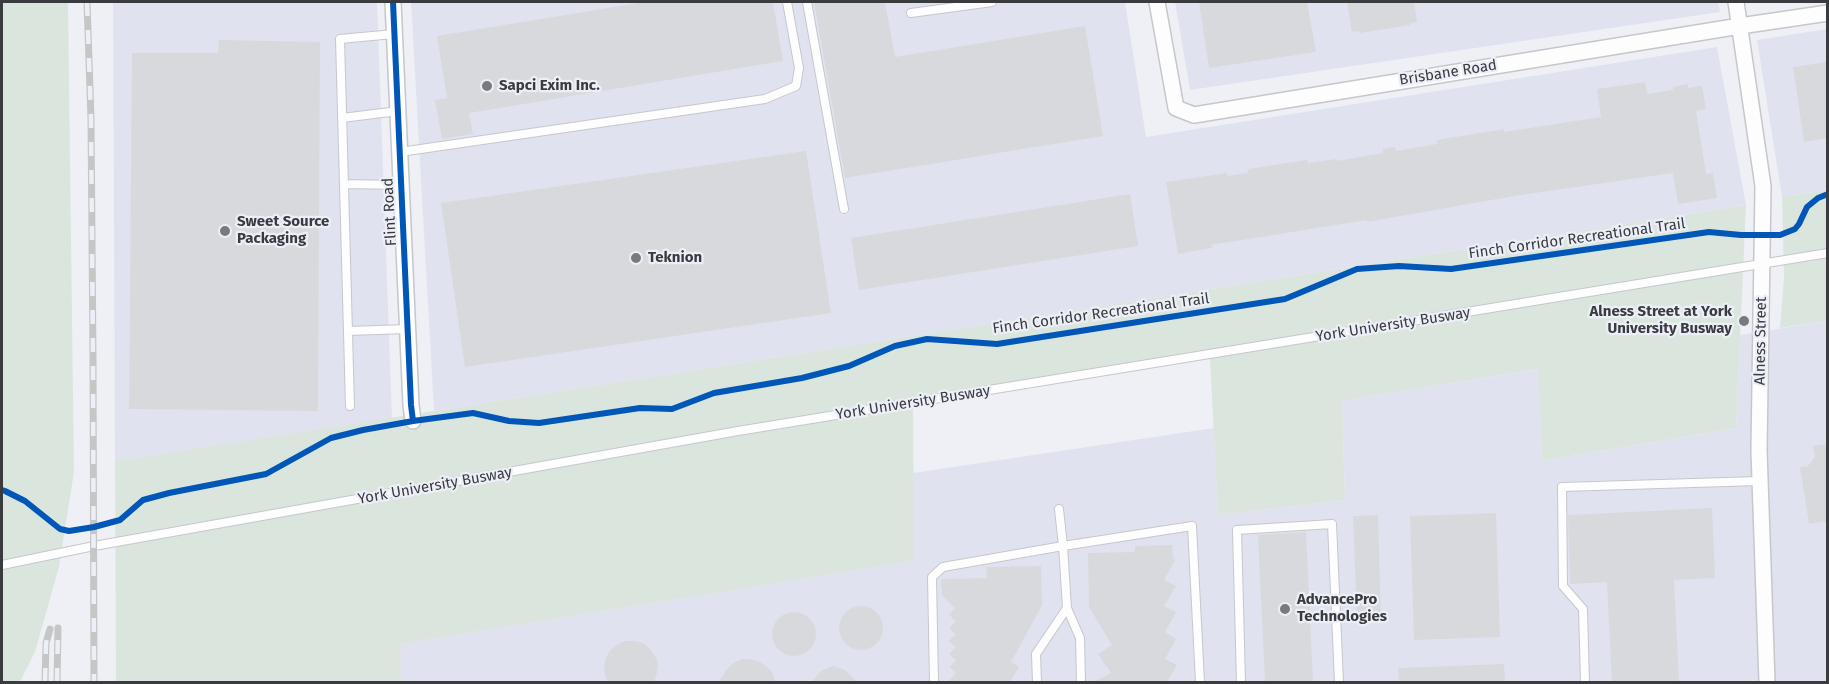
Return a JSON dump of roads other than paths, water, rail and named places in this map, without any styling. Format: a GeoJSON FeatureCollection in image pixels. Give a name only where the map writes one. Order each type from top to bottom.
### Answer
{"type":"FeatureCollection","features":[{"type":"Feature","properties":{"kind":"street","name":"Flint Road"},"geometry":{"type":"LineString","coordinates":[[393,2],[411,405],[414,420]]}},
{"type":"Feature","properties":{"kind":"street","name":"Brisbane Road"},"geometry":{"type":"LineString","coordinates":[[1157,2],[1176,108],[1194,115],[1740,26],[1827,14]]}},
{"type":"Feature","properties":{"kind":"street","name":"Alness Street"},"geometry":{"type":"LineString","coordinates":[[1736,2],[1762,186],[1760,481],[1767,682]]}},
{"type":"Feature","properties":{"kind":"lane"},"geometry":{"type":"LineString","coordinates":[[400,152],[765,99],[796,86],[799,68],[787,2]]}},
{"type":"Feature","properties":{"kind":"lane"},"geometry":{"type":"LineString","coordinates":[[807,2],[844,209]]}},
{"type":"Feature","properties":{"kind":"lane"},"geometry":{"type":"LineString","coordinates":[[911,13],[992,2]]}},
{"type":"Feature","properties":{"kind":"lane"},"geometry":{"type":"LineString","coordinates":[[350,406],[340,39],[394,34]]}},
{"type":"Feature","properties":{"kind":"lane"},"geometry":{"type":"LineString","coordinates":[[342,118],[398,111]]}},
{"type":"Feature","properties":{"kind":"lane"},"geometry":{"type":"LineString","coordinates":[[344,184],[401,185]]}},
{"type":"Feature","properties":{"kind":"lane","name":"York University Busway"},"geometry":{"type":"LineString","coordinates":[[2,565],[94,546],[738,431],[1827,253]]}},
{"type":"Feature","properties":{"kind":"lane"},"geometry":{"type":"LineString","coordinates":[[348,331],[408,329]]}},
{"type":"Feature","properties":{"kind":"lane"},"geometry":{"type":"LineString","coordinates":[[1585,682],[1583,609],[1563,586],[1562,487],[1760,481]]}},
{"type":"Feature","properties":{"kind":"lane"},"geometry":{"type":"LineString","coordinates":[[1059,509],[1067,608],[1080,638],[1081,682]]}},
{"type":"Feature","properties":{"kind":"lane"},"geometry":{"type":"LineString","coordinates":[[1241,682],[1237,530],[1332,524],[1339,682]]}},
{"type":"Feature","properties":{"kind":"lane"},"geometry":{"type":"LineString","coordinates":[[934,682],[932,577],[943,567],[1192,526],[1200,682]]}},
{"type":"Feature","properties":{"kind":"lane"},"geometry":{"type":"LineString","coordinates":[[1037,682],[1036,654],[1067,608]]}},
{"type":"Feature","properties":{"kind":"railway"},"geometry":{"type":"LineString","coordinates":[[87,2],[91,119],[94,682]]}},
{"type":"Feature","properties":{"kind":"railway"},"geometry":{"type":"LineString","coordinates":[[57,682],[58,628]]}},
{"type":"Feature","properties":{"kind":"railway"},"geometry":{"type":"LineString","coordinates":[[45,682],[46,643],[50,629]]}},
{"type":"Feature","properties":{"kind":"place","name":"Sapci Exim Inc."},"geometry":{"type":"Point","coordinates":[487,86]}},
{"type":"Feature","properties":{"kind":"place","name":"Sweet Source Packaging"},"geometry":{"type":"Point","coordinates":[225,231]}},
{"type":"Feature","properties":{"kind":"place","name":"Teknion"},"geometry":{"type":"Point","coordinates":[636,258]}},
{"type":"Feature","properties":{"kind":"place","name":"Alness Street at York University Busway"},"geometry":{"type":"Point","coordinates":[1744,321]}},
{"type":"Feature","properties":{"kind":"place","name":"AdvancePro Technologies"},"geometry":{"type":"Point","coordinates":[1285,609]}}]}
